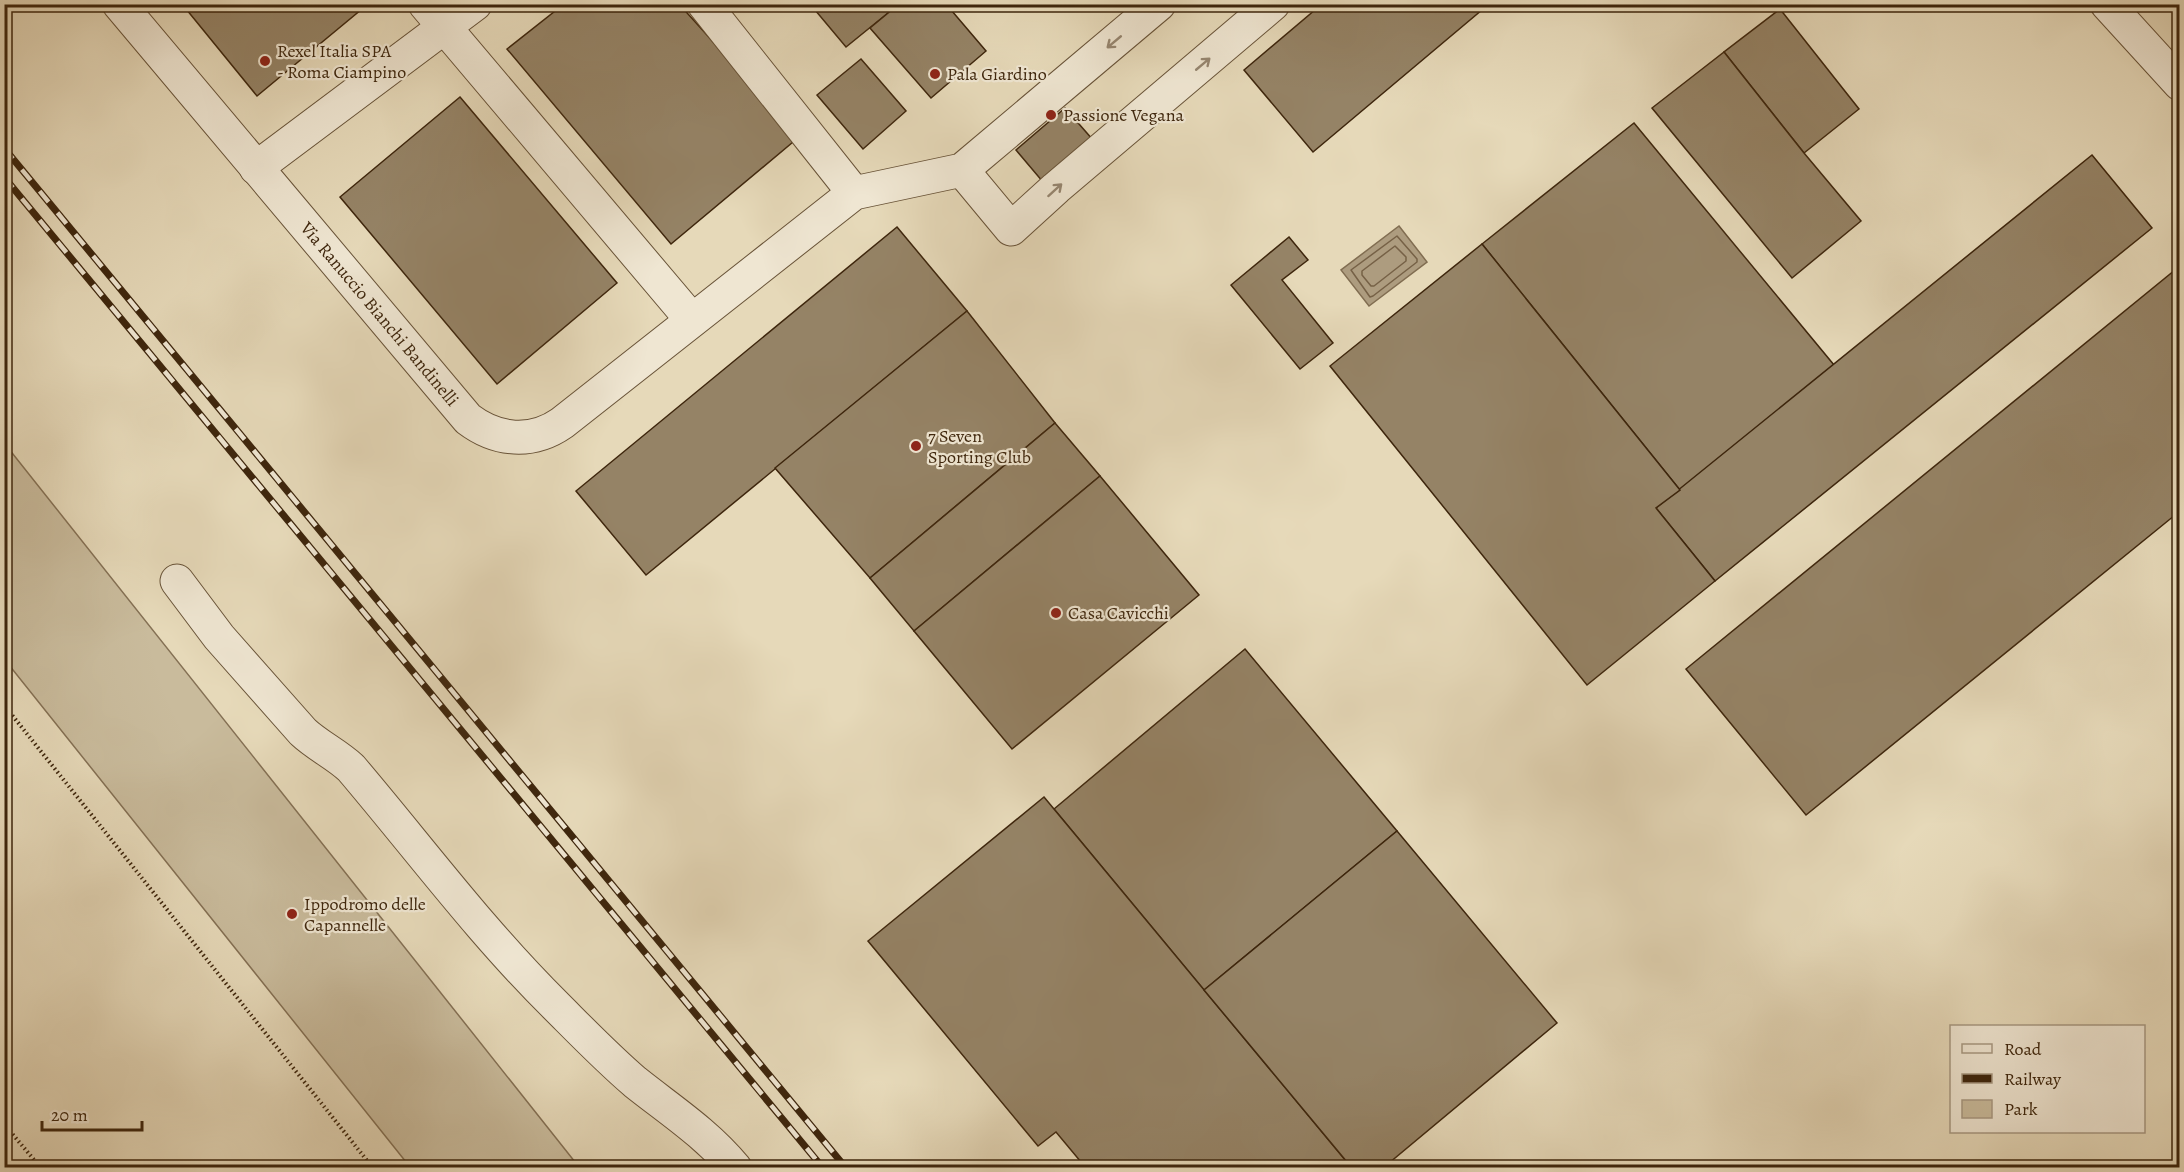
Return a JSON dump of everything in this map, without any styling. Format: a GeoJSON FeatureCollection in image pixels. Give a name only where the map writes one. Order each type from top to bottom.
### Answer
{"type":"FeatureCollection","features":[{"type":"Feature","properties":{"kind":"street","name":"Via Ranuccio Bianchi Bandinelli"},"geometry":{"type":"LineString","coordinates":[[118,4],[461,412],[475,425],[496,434],[519,437],[540,436],[552,430],[854,193],[962,171],[1159,4]]}},
{"type":"Feature","properties":{"kind":"street"},"geometry":{"type":"LineString","coordinates":[[256,168],[435,16],[475,4]]}},
{"type":"Feature","properties":{"kind":"street"},"geometry":{"type":"LineString","coordinates":[[704,4],[854,193]]}},
{"type":"Feature","properties":{"kind":"street"},"geometry":{"type":"LineString","coordinates":[[962,171],[1011,230],[1056,188],[1273,4]]}},
{"type":"Feature","properties":{"kind":"street"},"geometry":{"type":"LineString","coordinates":[[2107,4],[2180,84]]}},
{"type":"Feature","properties":{"kind":"street"},"geometry":{"type":"LineString","coordinates":[[435,16],[692,321]]}},
{"type":"Feature","properties":{"kind":"street"},"geometry":{"type":"LineString","coordinates":[[177,581],[219,637],[303,732],[351,768],[488,934],[526,976],[608,1058],[700,1131],[735,1167]]}},
{"type":"Feature","properties":{"kind":"path"},"geometry":{"type":"LineString","coordinates":[[4,705],[373,1167]]}},
{"type":"Feature","properties":{"kind":"path"},"geometry":{"type":"LineString","coordinates":[[4,1124],[41,1167]]}},
{"type":"Feature","properties":{"kind":"green space","name":"Ippodromo delle Capannelle"},"geometry":{"type":"Polygon","coordinates":[[[4,444],[579,1167],[410,1167],[5,660],[4,444]]]}},
{"type":"Feature","properties":{"kind":"water"},"geometry":{"type":"Polygon","coordinates":[[[1399,226],[1427,262],[1369,306],[1341,270],[1399,226]]]}},
{"type":"Feature","properties":{"kind":"building"},"geometry":{"type":"Polygon","coordinates":[[[182,4],[368,4],[257,96],[182,4]]]}},
{"type":"Feature","properties":{"kind":"building"},"geometry":{"type":"Polygon","coordinates":[[[564,4],[679,4],[799,137],[671,244],[507,49],[564,4]]]}},
{"type":"Feature","properties":{"kind":"building"},"geometry":{"type":"Polygon","coordinates":[[[810,4],[899,4],[846,47],[810,4]]]}},
{"type":"Feature","properties":{"kind":"building","name":"Pala Giardino"},"geometry":{"type":"Polygon","coordinates":[[[899,4],[946,4],[986,51],[931,98],[870,28],[899,4]]]}},
{"type":"Feature","properties":{"kind":"building"},"geometry":{"type":"Polygon","coordinates":[[[1322,4],[1489,4],[1313,152],[1244,70],[1322,4]]]}},
{"type":"Feature","properties":{"kind":"building"},"geometry":{"type":"Polygon","coordinates":[[[1780,9],[1859,109],[1804,153],[1724,52],[1780,9]]]}},
{"type":"Feature","properties":{"kind":"building"},"geometry":{"type":"Polygon","coordinates":[[[1724,52],[1861,221],[1792,278],[1652,108],[1724,52]]]}},
{"type":"Feature","properties":{"kind":"building"},"geometry":{"type":"Polygon","coordinates":[[[861,59],[906,111],[863,149],[817,95],[861,59]]]}},
{"type":"Feature","properties":{"kind":"building"},"geometry":{"type":"Polygon","coordinates":[[[460,97],[617,283],[497,384],[340,197],[460,97]]]}},
{"type":"Feature","properties":{"kind":"building"},"geometry":{"type":"Polygon","coordinates":[[[1065,108],[1093,140],[1043,182],[1016,150],[1065,108]]]}},
{"type":"Feature","properties":{"kind":"building"},"geometry":{"type":"Polygon","coordinates":[[[1634,123],[1834,365],[1680,490],[1482,244],[1634,123]]]}},
{"type":"Feature","properties":{"kind":"building"},"geometry":{"type":"Polygon","coordinates":[[[2092,155],[2152,228],[1715,581],[1656,508],[2092,155]]]}},
{"type":"Feature","properties":{"kind":"building"},"geometry":{"type":"Polygon","coordinates":[[[897,227],[967,311],[646,575],[576,491],[897,227]]]}},
{"type":"Feature","properties":{"kind":"building"},"geometry":{"type":"Polygon","coordinates":[[[1289,237],[1308,260],[1282,280],[1333,343],[1300,369],[1231,285],[1289,237]]]}},
{"type":"Feature","properties":{"kind":"building"},"geometry":{"type":"Polygon","coordinates":[[[1482,244],[1680,490],[1656,508],[1715,581],[1587,685],[1330,366],[1482,244]]]}},
{"type":"Feature","properties":{"kind":"building"},"geometry":{"type":"Polygon","coordinates":[[[2175,270],[2180,275],[2180,511],[1806,815],[1686,669],[2175,270]]]}},
{"type":"Feature","properties":{"kind":"building","name":"7 Seven Sporting Club"},"geometry":{"type":"Polygon","coordinates":[[[967,311],[1055,423],[870,578],[775,468],[967,311]]]}},
{"type":"Feature","properties":{"kind":"building"},"geometry":{"type":"Polygon","coordinates":[[[1055,423],[1100,476],[914,631],[870,578],[1055,423]]]}},
{"type":"Feature","properties":{"kind":"building","name":"Casa Cavicchi"},"geometry":{"type":"Polygon","coordinates":[[[1100,476],[1199,595],[1012,749],[914,631],[1100,476]]]}},
{"type":"Feature","properties":{"kind":"building"},"geometry":{"type":"Polygon","coordinates":[[[1245,649],[1397,831],[1204,990],[1054,809],[1245,649]]]}},
{"type":"Feature","properties":{"kind":"building"},"geometry":{"type":"Polygon","coordinates":[[[1044,797],[1346,1161],[1338,1168],[1086,1168],[1056,1132],[1038,1146],[868,941],[1044,797]]]}},
{"type":"Feature","properties":{"kind":"building"},"geometry":{"type":"Polygon","coordinates":[[[1397,831],[1557,1023],[1383,1168],[1352,1168],[1204,990],[1397,831]]]}},
{"type":"Feature","properties":{"kind":"railway"},"geometry":{"type":"LineString","coordinates":[[4,148],[846,1168]]}},
{"type":"Feature","properties":{"kind":"railway"},"geometry":{"type":"LineString","coordinates":[[4,177],[823,1168]]}},
{"type":"Feature","properties":{"kind":"place","name":"Rexel Italia SPA - Roma Ciampino"},"geometry":{"type":"Point","coordinates":[265,61]}},
{"type":"Feature","properties":{"kind":"place","name":"Pala Giardino"},"geometry":{"type":"Point","coordinates":[935,74]}},
{"type":"Feature","properties":{"kind":"place","name":"Passione Vegana"},"geometry":{"type":"Point","coordinates":[1051,115]}},
{"type":"Feature","properties":{"kind":"place","name":"7 Seven Sporting Club"},"geometry":{"type":"Point","coordinates":[916,446]}},
{"type":"Feature","properties":{"kind":"place","name":"Casa Cavicchi"},"geometry":{"type":"Point","coordinates":[1056,613]}},
{"type":"Feature","properties":{"kind":"place","name":"Ippodromo delle Capannelle"},"geometry":{"type":"Point","coordinates":[292,914]}}]}
